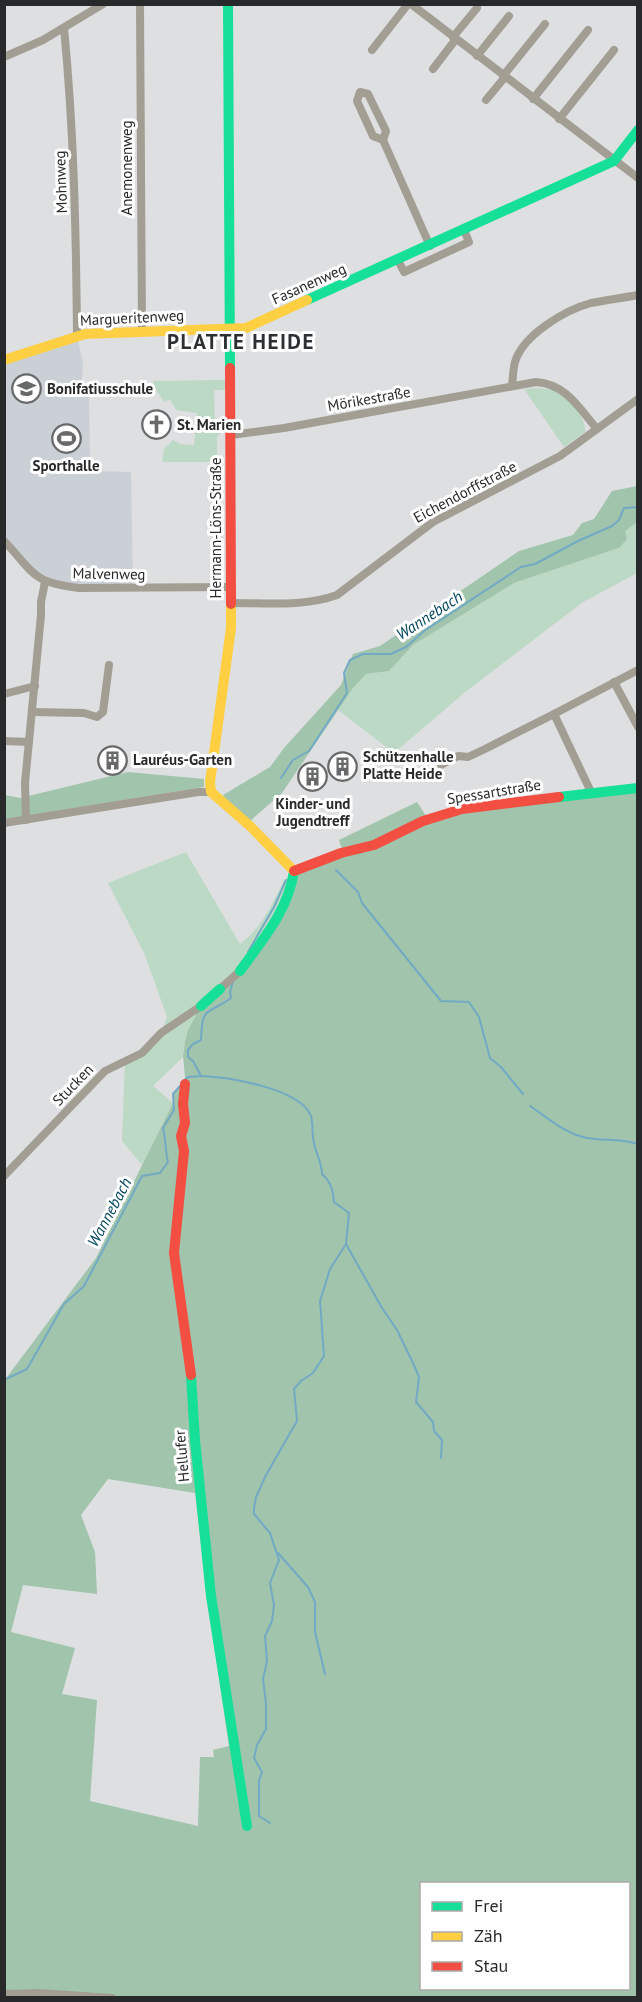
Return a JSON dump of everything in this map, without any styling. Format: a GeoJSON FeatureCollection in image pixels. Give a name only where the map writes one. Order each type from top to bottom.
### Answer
{"type":"FeatureCollection","features":[{"type":"Feature","properties":{"kind":"street"},"geometry":{"type":"LineString","coordinates":[[4,57],[64,28],[103,4]]}},
{"type":"Feature","properties":{"kind":"street","name":"Anemonenweg"},"geometry":{"type":"LineString","coordinates":[[140,4],[142,331]]}},
{"type":"Feature","properties":{"kind":"street","name":"Hermann-Löns-Straße"},"geometry":{"type":"LineString","coordinates":[[211,792],[210,782],[230,638],[231,603],[228,4]]}},
{"type":"Feature","properties":{"kind":"street"},"geometry":{"type":"LineString","coordinates":[[372,50],[410,4],[423,8],[454,38],[638,178]]}},
{"type":"Feature","properties":{"kind":"street"},"geometry":{"type":"LineString","coordinates":[[433,69],[477,8]]}},
{"type":"Feature","properties":{"kind":"street"},"geometry":{"type":"LineString","coordinates":[[477,56],[508,16]]}},
{"type":"Feature","properties":{"kind":"street"},"geometry":{"type":"LineString","coordinates":[[486,100],[545,24]]}},
{"type":"Feature","properties":{"kind":"street","name":"Mohnweg"},"geometry":{"type":"LineString","coordinates":[[64,28],[72,115],[77,253],[77,335]]}},
{"type":"Feature","properties":{"kind":"street"},"geometry":{"type":"LineString","coordinates":[[533,99],[588,30]]}},
{"type":"Feature","properties":{"kind":"street"},"geometry":{"type":"LineString","coordinates":[[559,119],[614,50]]}},
{"type":"Feature","properties":{"kind":"street"},"geometry":{"type":"LineString","coordinates":[[383,140],[373,136],[357,101],[360,92],[368,94],[386,131],[383,140],[430,246]]}},
{"type":"Feature","properties":{"kind":"street"},"geometry":{"type":"LineString","coordinates":[[614,161],[638,130]]}},
{"type":"Feature","properties":{"kind":"street","name":"Fasanenweg"},"geometry":{"type":"LineString","coordinates":[[230,329],[250,327],[614,161]]}},
{"type":"Feature","properties":{"kind":"street"},"geometry":{"type":"LineString","coordinates":[[398,260],[404,272],[470,242],[464,230]]}},
{"type":"Feature","properties":{"kind":"street"},"geometry":{"type":"LineString","coordinates":[[512,385],[515,362],[523,346],[539,331],[565,313],[589,304],[638,295]]}},
{"type":"Feature","properties":{"kind":"street","name":"Margueritenweg"},"geometry":{"type":"LineString","coordinates":[[4,360],[77,335],[230,329]]}},
{"type":"Feature","properties":{"kind":"street","name":"Mörikestraße"},"geometry":{"type":"LineString","coordinates":[[231,435],[284,429],[536,382],[555,386],[571,397],[597,429]]}},
{"type":"Feature","properties":{"kind":"street","name":"Eichendorffstraße"},"geometry":{"type":"LineString","coordinates":[[231,603],[305,602],[337,595],[433,522],[544,466],[638,399]]}},
{"type":"Feature","properties":{"kind":"street"},"geometry":{"type":"LineString","coordinates":[[4,541],[33,574],[45,582],[41,602],[25,783],[26,820]]}},
{"type":"Feature","properties":{"kind":"street","name":"Malvenweg"},"geometry":{"type":"LineString","coordinates":[[45,582],[79,588],[231,587]]}},
{"type":"Feature","properties":{"kind":"street"},"geometry":{"type":"LineString","coordinates":[[32,712],[84,713],[97,717],[103,712],[109,665]]}},
{"type":"Feature","properties":{"kind":"street"},"geometry":{"type":"LineString","coordinates":[[441,765],[458,756],[468,757],[485,749],[638,670]]}},
{"type":"Feature","properties":{"kind":"street"},"geometry":{"type":"LineString","coordinates":[[614,682],[638,727]]}},
{"type":"Feature","properties":{"kind":"street"},"geometry":{"type":"LineString","coordinates":[[4,694],[35,686]]}},
{"type":"Feature","properties":{"kind":"street"},"geometry":{"type":"LineString","coordinates":[[554,714],[591,792]]}},
{"type":"Feature","properties":{"kind":"street"},"geometry":{"type":"LineString","coordinates":[[4,741],[29,742]]}},
{"type":"Feature","properties":{"kind":"street","name":"Spessartstraße"},"geometry":{"type":"LineString","coordinates":[[294,871],[341,853],[374,845],[423,820],[462,809],[638,788]]}},
{"type":"Feature","properties":{"kind":"street"},"geometry":{"type":"LineString","coordinates":[[4,823],[198,792],[211,792],[250,826],[294,871],[291,890],[274,925],[240,971],[201,1006]]}},
{"type":"Feature","properties":{"kind":"street","name":"Stucken"},"geometry":{"type":"LineString","coordinates":[[4,1176],[105,1071],[142,1053],[161,1033],[201,1006]]}},
{"type":"Feature","properties":{"kind":"street","name":"Hellufer"},"geometry":{"type":"LineString","coordinates":[[185,1084],[183,1104],[185,1123],[182,1136],[184,1151],[174,1253],[191,1368],[195,1440],[211,1596],[246,1826]]}},
{"type":"Feature","properties":{"kind":"street"},"geometry":{"type":"LineString","coordinates":[[4,1994],[40,1993],[112,1998]]}},
{"type":"Feature","properties":{"kind":"shaded area"},"geometry":{"type":"Polygon","coordinates":[[[77,335],[83,363],[82,379],[89,388],[90,471],[131,472],[133,588],[79,588],[45,582],[5,541],[4,360],[77,335]]]}},
{"type":"Feature","properties":{"kind":"green space"},"geometry":{"type":"Polygon","coordinates":[[[225,380],[225,390],[214,390],[215,422],[220,423],[220,435],[217,436],[217,462],[162,462],[164,449],[173,440],[180,444],[194,445],[197,413],[176,410],[170,399],[164,402],[153,381],[225,380]]]}},
{"type":"Feature","properties":{"kind":"green space"},"geometry":{"type":"Polygon","coordinates":[[[524,389],[549,389],[565,395],[578,410],[584,422],[585,432],[564,447],[524,389]]]}},
{"type":"Feature","properties":{"kind":"green space"},"geometry":{"type":"Polygon","coordinates":[[[637,486],[637,522],[625,531],[627,539],[619,548],[514,583],[413,645],[389,671],[366,674],[353,688],[282,793],[249,822],[227,802],[223,795],[270,767],[284,748],[341,685],[353,654],[380,646],[519,551],[573,535],[582,523],[594,519],[612,491],[637,486]]]}},
{"type":"Feature","properties":{"kind":"green space"},"geometry":{"type":"Polygon","coordinates":[[[637,522],[637,573],[583,602],[464,693],[394,753],[338,710],[366,674],[389,671],[413,645],[514,583],[619,548],[624,531],[637,522]]]}},
{"type":"Feature","properties":{"kind":"green space"},"geometry":{"type":"Polygon","coordinates":[[[128,772],[204,779],[204,787],[5,819],[5,795],[20,798],[128,772]]]}},
{"type":"Feature","properties":{"kind":"green space"},"geometry":{"type":"Polygon","coordinates":[[[637,788],[637,1997],[5,1997],[4,1381],[96,1258],[173,1103],[173,1094],[183,1082],[185,1077],[183,1056],[188,1030],[201,1006],[240,971],[274,925],[294,871],[344,855],[339,840],[417,802],[428,819],[637,788]],[[108,1479],[81,1515],[95,1552],[97,1594],[23,1585],[11,1632],[75,1648],[62,1694],[97,1700],[90,1801],[198,1826],[200,1757],[214,1757],[213,1750],[229,1746],[195,1493],[108,1479]]]}},
{"type":"Feature","properties":{"kind":"green space"},"geometry":{"type":"Polygon","coordinates":[[[186,852],[240,944],[260,923],[284,880],[288,882],[288,889],[240,971],[185,1042],[182,1058],[153,1086],[173,1103],[142,1165],[122,1141],[125,1061],[161,1033],[167,1017],[145,955],[108,883],[186,852]]]}},
{"type":"Feature","properties":{"kind":"waterway","name":"Wannebach"},"geometry":{"type":"LineString","coordinates":[[281,778],[293,760],[309,751],[347,693],[344,673],[350,660],[363,654],[391,654],[406,647],[424,631],[521,567],[535,564],[612,526],[619,520],[624,508],[638,507]]}},
{"type":"Feature","properties":{"kind":"waterway"},"geometry":{"type":"LineString","coordinates":[[336,870],[358,892],[362,903],[441,1001],[469,1002],[479,1017],[490,1058],[501,1067],[523,1094]]}},
{"type":"Feature","properties":{"kind":"waterway","name":"Wannebach"},"geometry":{"type":"LineString","coordinates":[[248,952],[274,907],[286,880]]}},
{"type":"Feature","properties":{"kind":"waterway","name":"Wannebach"},"geometry":{"type":"LineString","coordinates":[[185,1080],[188,1077],[201,1076],[193,1061],[188,1057],[188,1050],[201,1040],[203,1021],[207,1012],[231,998],[233,981]]}},
{"type":"Feature","properties":{"kind":"waterway"},"geometry":{"type":"LineString","coordinates":[[201,1076],[262,1086],[293,1098],[304,1106],[311,1116],[313,1140],[322,1174],[331,1186],[334,1202],[349,1213],[346,1244],[330,1269],[320,1301],[324,1356],[313,1373],[294,1389],[297,1421],[266,1475],[256,1497],[254,1508],[254,1514],[270,1533],[279,1560],[270,1583],[274,1605],[272,1621],[265,1636],[267,1661],[263,1679],[266,1729],[257,1745],[254,1758],[262,1772],[259,1781],[259,1816],[270,1823]]}},
{"type":"Feature","properties":{"kind":"waterway","name":"Wannebach"},"geometry":{"type":"LineString","coordinates":[[4,1380],[27,1369],[64,1304],[84,1286],[142,1176],[160,1173],[168,1162],[163,1128],[174,1110],[173,1094],[180,1086]]}},
{"type":"Feature","properties":{"kind":"waterway"},"geometry":{"type":"LineString","coordinates":[[530,1106],[557,1125],[579,1136],[638,1144]]}},
{"type":"Feature","properties":{"kind":"waterway"},"geometry":{"type":"LineString","coordinates":[[346,1244],[397,1330],[413,1363],[419,1377],[416,1402],[433,1422],[434,1431],[442,1440],[441,1458]]}},
{"type":"Feature","properties":{"kind":"waterway"},"geometry":{"type":"LineString","coordinates":[[278,1553],[308,1587],[315,1602],[315,1632],[325,1674]]}},
{"type":"Feature","properties":{"kind":"traffic: fast"},"geometry":{"type":"LineString","coordinates":[[228,4],[230,368]]}},
{"type":"Feature","properties":{"kind":"traffic: fast"},"geometry":{"type":"LineString","coordinates":[[307,300],[614,161],[638,130]]}},
{"type":"Feature","properties":{"kind":"traffic: fast"},"geometry":{"type":"LineString","coordinates":[[559,797],[638,788]]}},
{"type":"Feature","properties":{"kind":"traffic: fast"},"geometry":{"type":"LineString","coordinates":[[240,971],[266,936],[280,912],[294,871]]}},
{"type":"Feature","properties":{"kind":"traffic: fast"},"geometry":{"type":"LineString","coordinates":[[201,1006],[220,989]]}},
{"type":"Feature","properties":{"kind":"traffic: fast"},"geometry":{"type":"LineString","coordinates":[[191,1375],[195,1440],[211,1596],[247,1826]]}},
{"type":"Feature","properties":{"kind":"traffic: slow"},"geometry":{"type":"LineString","coordinates":[[4,360],[85,334],[246,328],[307,300]]}},
{"type":"Feature","properties":{"kind":"traffic: slow"},"geometry":{"type":"LineString","coordinates":[[231,604],[231,628],[210,782],[211,792],[250,826],[294,871]]}},
{"type":"Feature","properties":{"kind":"traffic: jam"},"geometry":{"type":"LineString","coordinates":[[230,368],[231,604]]}},
{"type":"Feature","properties":{"kind":"traffic: jam"},"geometry":{"type":"LineString","coordinates":[[294,871],[341,853],[374,845],[423,821],[462,809],[559,797]]}},
{"type":"Feature","properties":{"kind":"traffic: jam"},"geometry":{"type":"LineString","coordinates":[[185,1084],[183,1104],[185,1123],[181,1136],[184,1151],[174,1253],[191,1375]]}},
{"type":"Feature","properties":{"kind":"place","name":"Bonifatiusschule"},"geometry":{"type":"Point","coordinates":[26,389]}},
{"type":"Feature","properties":{"kind":"place","name":"St. Marien"},"geometry":{"type":"Point","coordinates":[156,425]}},
{"type":"Feature","properties":{"kind":"place","name":"Sporthalle"},"geometry":{"type":"Point","coordinates":[66,439]}},
{"type":"Feature","properties":{"kind":"place","name":"Lauréus-Garten"},"geometry":{"type":"Point","coordinates":[112,760]}},
{"type":"Feature","properties":{"kind":"place","name":"Schützenhalle Platte Heide"},"geometry":{"type":"Point","coordinates":[342,766]}},
{"type":"Feature","properties":{"kind":"place","name":"Kinder- und Jugendtreff"},"geometry":{"type":"Point","coordinates":[313,777]}},
{"type":"Feature","properties":{"kind":"district","name":"PLATTE HEIDE"},"geometry":{"type":"Point","coordinates":[241,342]}}]}
